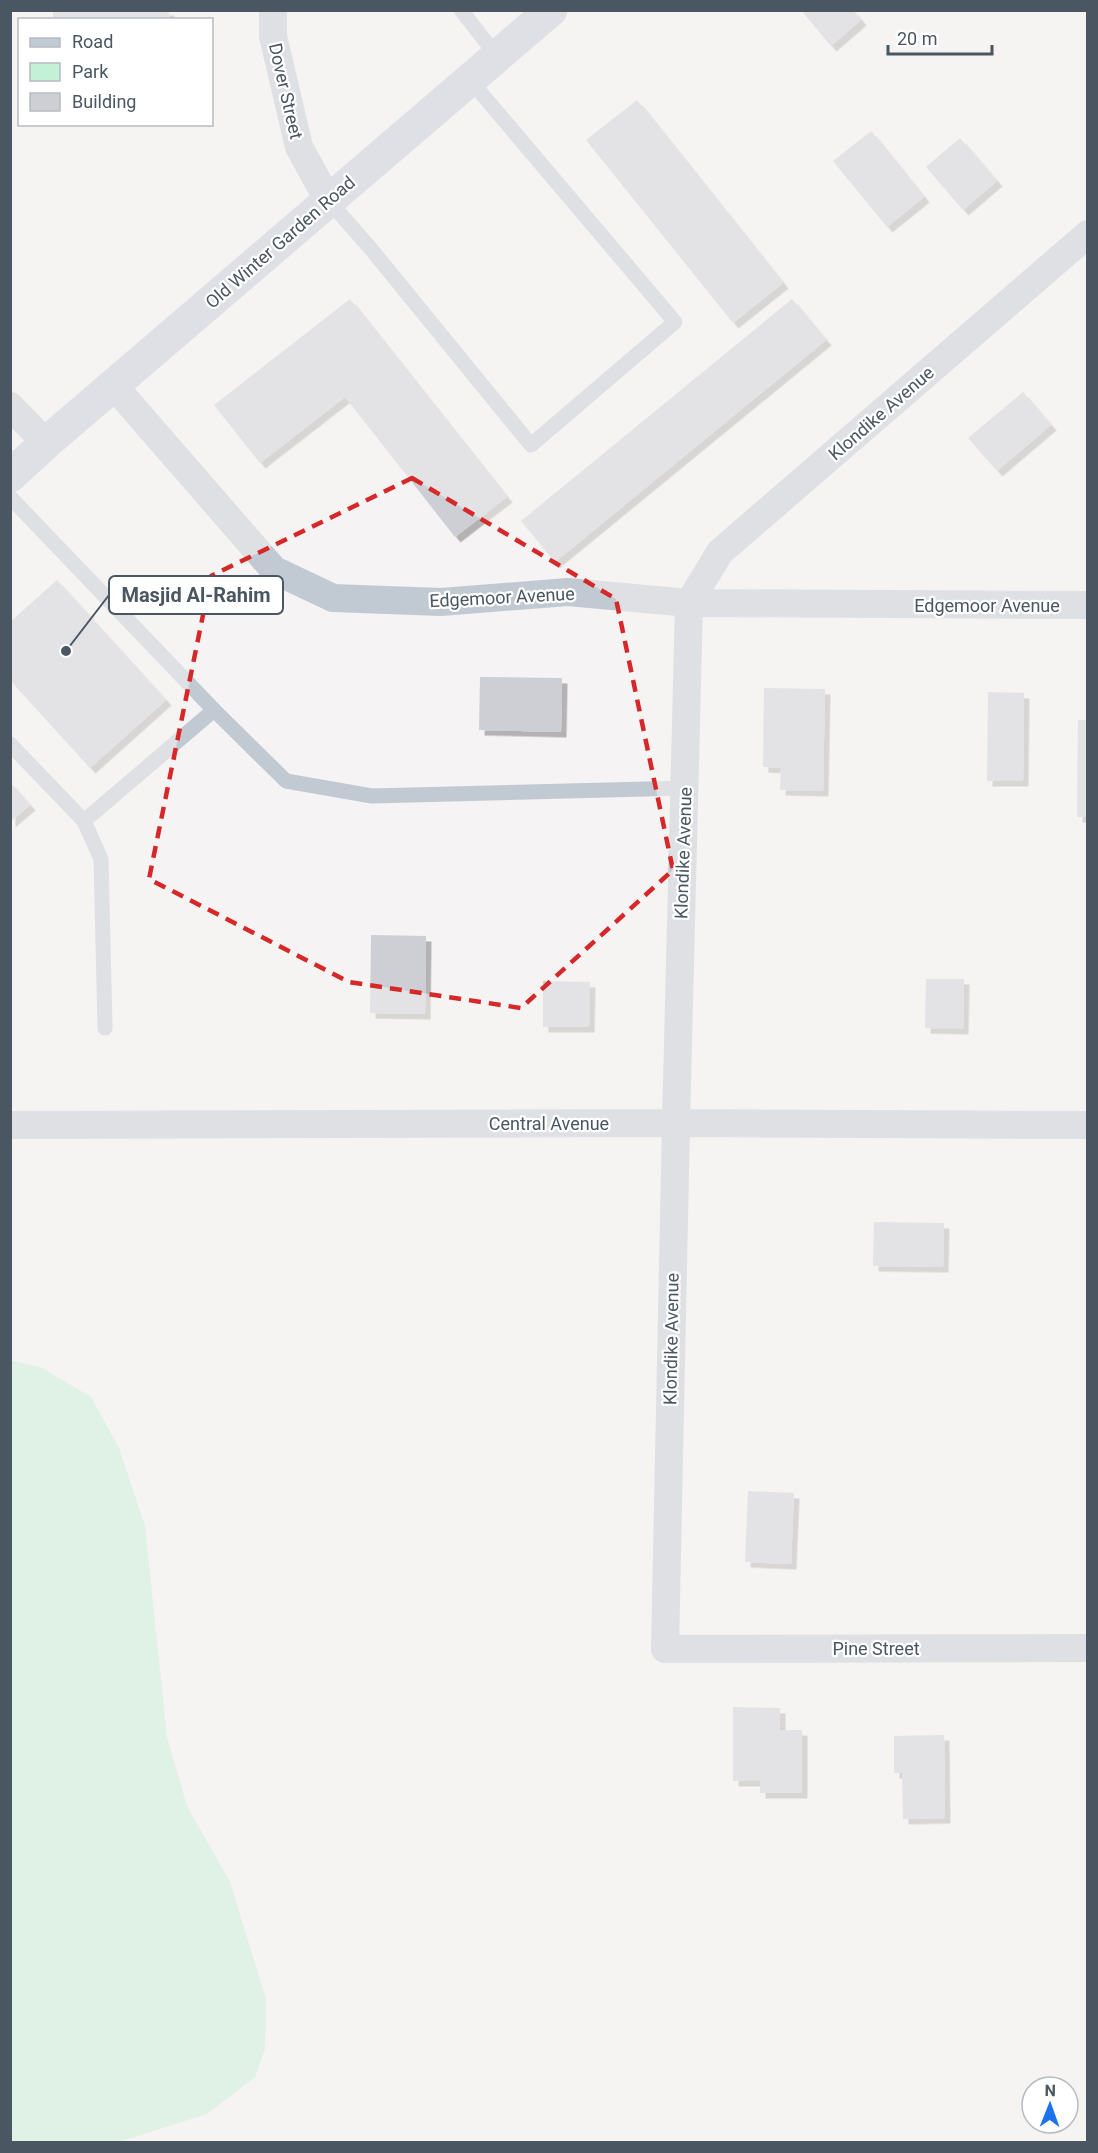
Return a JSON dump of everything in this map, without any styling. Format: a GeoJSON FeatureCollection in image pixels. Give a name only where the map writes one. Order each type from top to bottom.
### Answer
{"type":"FeatureCollection","features":[{"type":"Feature","properties":{"kind":"main road","name":"Old Winter Garden Road"},"geometry":{"type":"LineString","coordinates":[[10,476],[46,442],[551,10]]}},
{"type":"Feature","properties":{"kind":"street","name":"Dover Street"},"geometry":{"type":"LineString","coordinates":[[273,10],[273,36],[299,147],[328,200]]}},
{"type":"Feature","properties":{"kind":"street","name":"Klondike Avenue"},"geometry":{"type":"LineString","coordinates":[[665,1649],[689,603],[720,552],[1088,234]]}},
{"type":"Feature","properties":{"kind":"street","name":"Edgemoor Avenue"},"geometry":{"type":"LineString","coordinates":[[114,386],[274,570],[333,598],[441,602],[568,592],[689,603],[1088,605]]}},
{"type":"Feature","properties":{"kind":"street"},"geometry":{"type":"LineString","coordinates":[[10,406],[46,442]]}},
{"type":"Feature","properties":{"kind":"street","name":"Central Avenue"},"geometry":{"type":"LineString","coordinates":[[10,1125],[676,1123],[1088,1125]]}},
{"type":"Feature","properties":{"kind":"street","name":"Pine Street"},"geometry":{"type":"LineString","coordinates":[[665,1649],[1088,1648]]}},
{"type":"Feature","properties":{"kind":"lane"},"geometry":{"type":"LineString","coordinates":[[461,10],[497,56]]}},
{"type":"Feature","properties":{"kind":"lane"},"geometry":{"type":"LineString","coordinates":[[328,200],[371,249],[531,445],[675,322],[470,80]]}},
{"type":"Feature","properties":{"kind":"lane"},"geometry":{"type":"LineString","coordinates":[[10,497],[214,710],[286,781],[372,796],[685,788]]}},
{"type":"Feature","properties":{"kind":"lane"},"geometry":{"type":"LineString","coordinates":[[84,822],[214,710]]}},
{"type":"Feature","properties":{"kind":"lane"},"geometry":{"type":"LineString","coordinates":[[10,744],[84,822],[101,859],[105,1028]]}},
{"type":"Feature","properties":{"kind":"highlighted area"},"geometry":{"type":"Polygon","coordinates":[[[412,478],[616,599],[673,870],[521,1008],[349,982],[149,879],[211,576],[412,478]]]}},
{"type":"Feature","properties":{"kind":"green space"},"geometry":{"type":"Polygon","coordinates":[[[10,1360],[42,1368],[91,1397],[119,1448],[145,1526],[167,1737],[187,1806],[230,1882],[266,1999],[265,2049],[255,2077],[207,2114],[118,2142],[11,2142],[10,1360]]]}},
{"type":"Feature","properties":{"kind":"building"},"geometry":{"type":"Polygon","coordinates":[[[53,10],[169,10],[169,18],[53,18],[53,10]]]}},
{"type":"Feature","properties":{"kind":"building"},"geometry":{"type":"Polygon","coordinates":[[[801,10],[853,10],[861,20],[831,46],[801,10]]]}},
{"type":"Feature","properties":{"kind":"building"},"geometry":{"type":"Polygon","coordinates":[[[637,100],[783,283],[733,323],[586,140],[637,100]]]}},
{"type":"Feature","properties":{"kind":"building"},"geometry":{"type":"Polygon","coordinates":[[[871,131],[924,197],[887,227],[833,161],[871,131]]]}},
{"type":"Feature","properties":{"kind":"building"},"geometry":{"type":"Polygon","coordinates":[[[960,138],[997,181],[963,210],[926,167],[960,138]]]}},
{"type":"Feature","properties":{"kind":"building"},"geometry":{"type":"Polygon","coordinates":[[[350,299],[507,497],[455,537],[345,397],[260,463],[214,405],[350,299]]]}},
{"type":"Feature","properties":{"kind":"building"},"geometry":{"type":"Polygon","coordinates":[[[792,299],[826,340],[555,562],[521,521],[792,299]]]}},
{"type":"Feature","properties":{"kind":"building"},"geometry":{"type":"Polygon","coordinates":[[[1023,392],[1051,425],[997,471],[968,438],[1023,392]]]}},
{"type":"Feature","properties":{"kind":"building"},"geometry":{"type":"Polygon","coordinates":[[[57,580],[166,700],[90,768],[10,680],[10,622],[57,580]]]}},
{"type":"Feature","properties":{"kind":"building"},"geometry":{"type":"Polygon","coordinates":[[[480,677],[562,678],[561,732],[479,730],[480,677]]]}},
{"type":"Feature","properties":{"kind":"building"},"geometry":{"type":"Polygon","coordinates":[[[764,688],[825,689],[823,791],[780,790],[781,768],[763,767],[764,688]]]}},
{"type":"Feature","properties":{"kind":"building"},"geometry":{"type":"Polygon","coordinates":[[[988,692],[1024,693],[1023,781],[987,781],[988,692]]]}},
{"type":"Feature","properties":{"kind":"building"},"geometry":{"type":"Polygon","coordinates":[[[1078,720],[1088,720],[1088,817],[1077,817],[1078,720]]]}},
{"type":"Feature","properties":{"kind":"building"},"geometry":{"type":"Polygon","coordinates":[[[10,782],[30,805],[10,822],[10,782]]]}},
{"type":"Feature","properties":{"kind":"building"},"geometry":{"type":"Polygon","coordinates":[[[371,935],[426,936],[425,1014],[370,1013],[371,935]]]}},
{"type":"Feature","properties":{"kind":"building"},"geometry":{"type":"Polygon","coordinates":[[[926,979],[964,979],[963,1029],[925,1028],[926,979]]]}},
{"type":"Feature","properties":{"kind":"building"},"geometry":{"type":"Polygon","coordinates":[[[543,981],[590,982],[589,1027],[543,1027],[543,981]]]}},
{"type":"Feature","properties":{"kind":"building"},"geometry":{"type":"Polygon","coordinates":[[[874,1222],[944,1223],[943,1267],[873,1266],[874,1222]]]}},
{"type":"Feature","properties":{"kind":"building"},"geometry":{"type":"Polygon","coordinates":[[[748,1491],[794,1493],[791,1564],[745,1562],[748,1491]]]}},
{"type":"Feature","properties":{"kind":"building"},"geometry":{"type":"Polygon","coordinates":[[[733,1707],[780,1708],[780,1730],[802,1730],[802,1793],[760,1793],[760,1781],[733,1781],[733,1707]]]}},
{"type":"Feature","properties":{"kind":"building"},"geometry":{"type":"Polygon","coordinates":[[[944,1735],[945,1818],[903,1819],[902,1773],[894,1773],[894,1736],[944,1735]]]}},
{"type":"Feature","properties":{"kind":"place","name":"Masjid Al-Rahim"},"geometry":{"type":"Point","coordinates":[66,651]}}]}
